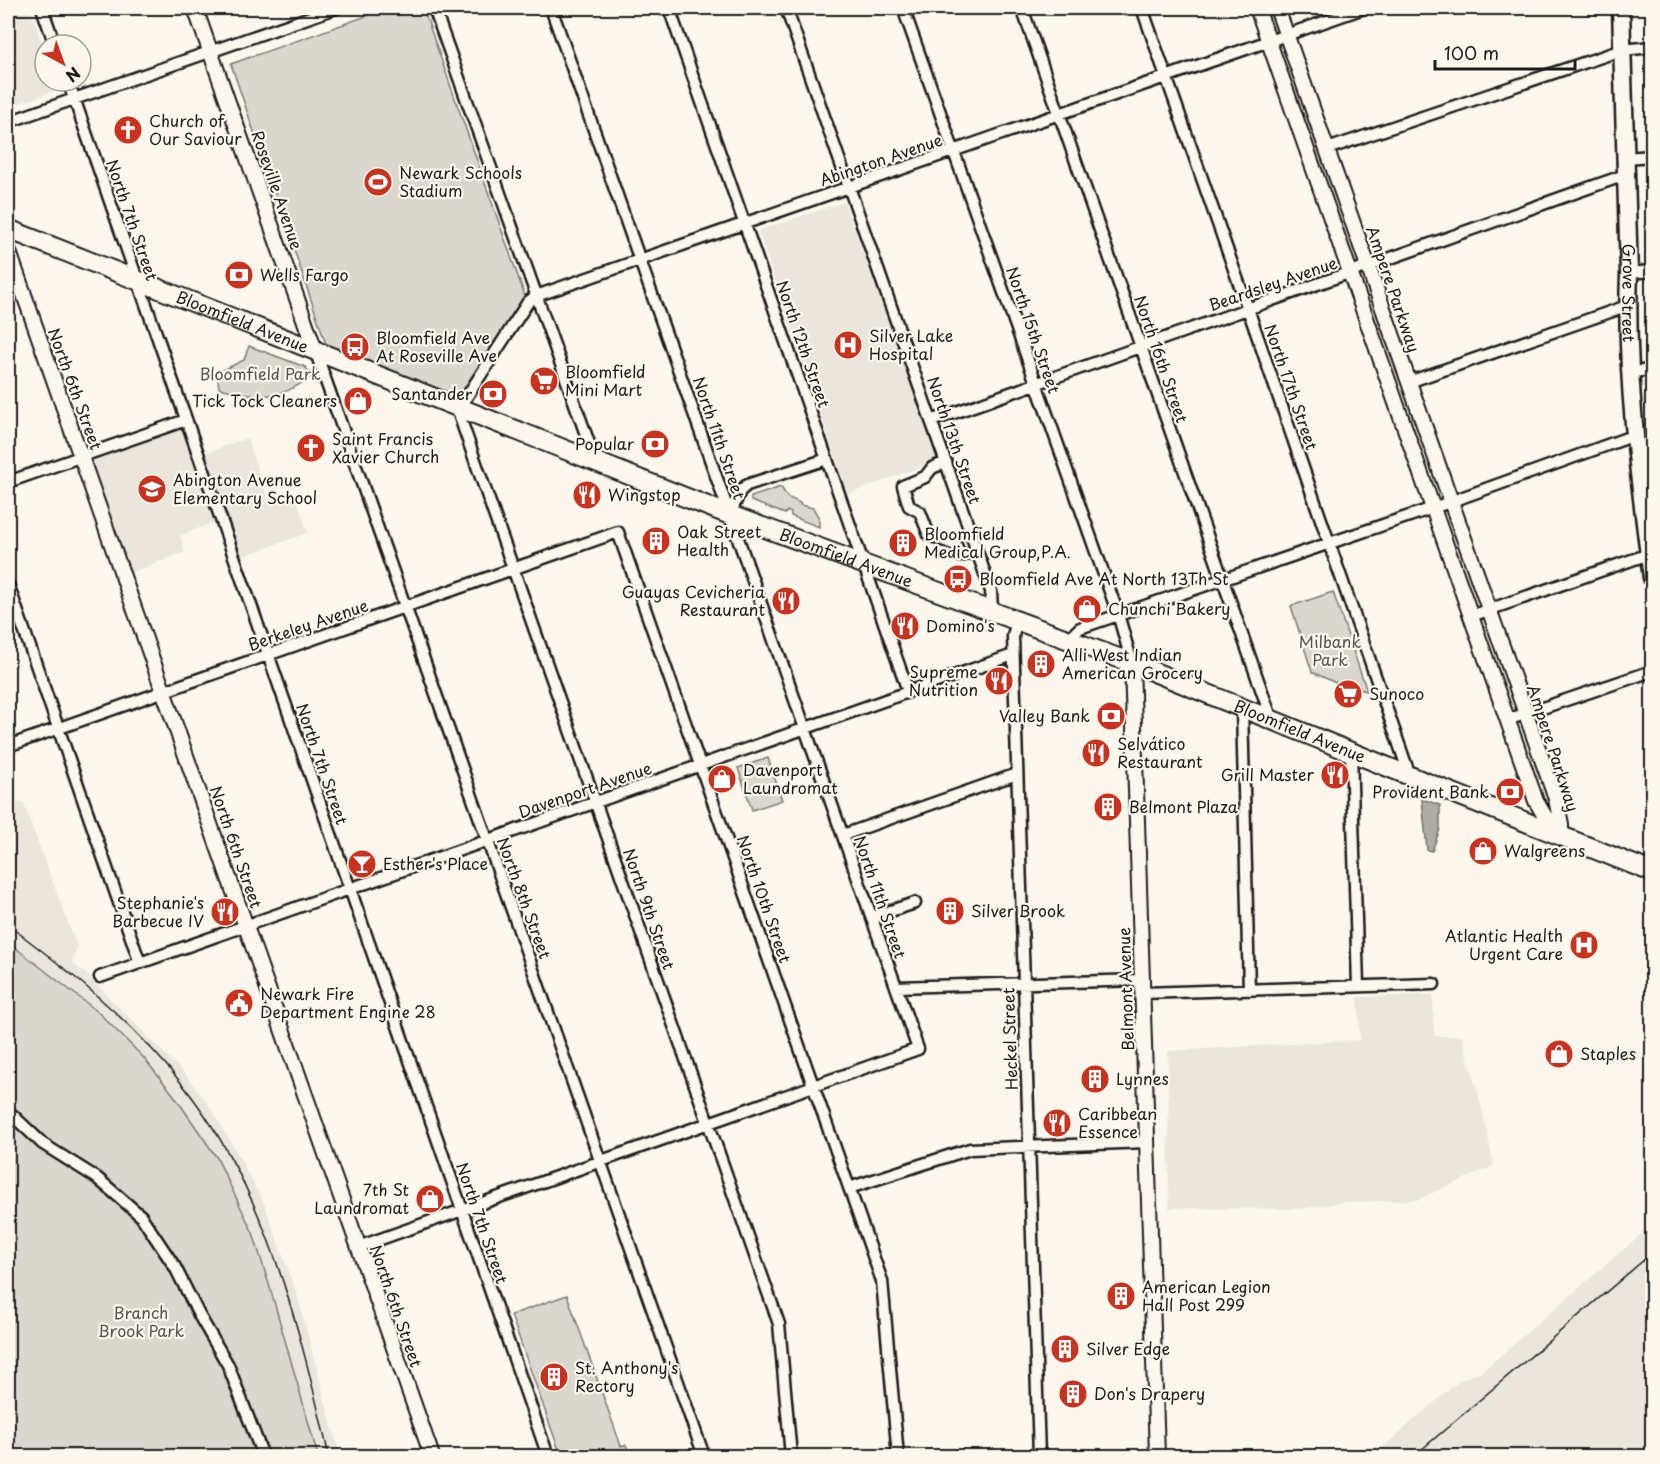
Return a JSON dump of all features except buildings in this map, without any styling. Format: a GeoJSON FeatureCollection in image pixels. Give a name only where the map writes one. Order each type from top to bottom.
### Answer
{"type":"FeatureCollection","features":[{"type":"Feature","properties":{"kind":"main road","name":"Grove Street"},"geometry":{"type":"LineString","coordinates":[[1621,8],[1631,372],[1635,435],[1646,486],[1649,554],[1653,578]]}},
{"type":"Feature","properties":{"kind":"main road","name":"Bloomfield Avenue"},"geometry":{"type":"LineString","coordinates":[[8,229],[730,515],[1132,663],[1653,872]]}},
{"type":"Feature","properties":{"kind":"street"},"geometry":{"type":"LineString","coordinates":[[42,8],[51,33]]}},
{"type":"Feature","properties":{"kind":"street","name":"Roseville Avenue"},"geometry":{"type":"LineString","coordinates":[[195,8],[315,350]]}},
{"type":"Feature","properties":{"kind":"street"},"geometry":{"type":"LineString","coordinates":[[8,122],[211,52],[317,11],[336,8]]}},
{"type":"Feature","properties":{"kind":"street"},"geometry":{"type":"LineString","coordinates":[[434,8],[595,460]]}},
{"type":"Feature","properties":{"kind":"street","name":"North 11th Street"},"geometry":{"type":"LineString","coordinates":[[551,8],[918,1049],[813,1086]]}},
{"type":"Feature","properties":{"kind":"street","name":"North 12th Street"},"geometry":{"type":"LineString","coordinates":[[669,8],[908,692]]}},
{"type":"Feature","properties":{"kind":"street","name":"North 13th Street"},"geometry":{"type":"LineString","coordinates":[[786,8],[991,591],[992,611]]}},
{"type":"Feature","properties":{"kind":"street","name":"North 15th Street"},"geometry":{"type":"LineString","coordinates":[[903,8],[1118,614],[1132,663]]}},
{"type":"Feature","properties":{"kind":"street","name":"North 16th Street"},"geometry":{"type":"LineString","coordinates":[[1022,8],[1272,720]]}},
{"type":"Feature","properties":{"kind":"street","name":"North 17th Street"},"geometry":{"type":"LineString","coordinates":[[1142,8],[1410,776]]}},
{"type":"Feature","properties":{"kind":"street","name":"Ampere Parkway"},"geometry":{"type":"LineString","coordinates":[[1257,8],[1536,801],[1547,820],[1561,835]]}},
{"type":"Feature","properties":{"kind":"street","name":"Ampere Parkway"},"geometry":{"type":"LineString","coordinates":[[1277,8],[1556,799],[1561,835]]}},
{"type":"Feature","properties":{"kind":"street","name":"Abington Avenue"},"geometry":{"type":"LineString","coordinates":[[536,296],[1364,8]]}},
{"type":"Feature","properties":{"kind":"street"},"geometry":{"type":"LineString","coordinates":[[1327,149],[1622,50],[1653,47]]}},
{"type":"Feature","properties":{"kind":"street","name":"North 7th Street"},"geometry":{"type":"LineString","coordinates":[[72,93],[548,1456]]}},
{"type":"Feature","properties":{"kind":"street"},"geometry":{"type":"LineString","coordinates":[[1625,158],[1653,156]]}},
{"type":"Feature","properties":{"kind":"street","name":"Beardsley Avenue"},"geometry":{"type":"LineString","coordinates":[[931,421],[1625,175]]}},
{"type":"Feature","properties":{"kind":"street","name":"North 6th Street"},"geometry":{"type":"LineString","coordinates":[[8,249],[432,1456]]}},
{"type":"Feature","properties":{"kind":"street"},"geometry":{"type":"LineString","coordinates":[[1629,273],[1653,271]]}},
{"type":"Feature","properties":{"kind":"street"},"geometry":{"type":"LineString","coordinates":[[460,407],[526,305],[536,296]]}},
{"type":"Feature","properties":{"kind":"street"},"geometry":{"type":"LineString","coordinates":[[1409,382],[1628,306]]}},
{"type":"Feature","properties":{"kind":"street","name":"North 8th Street"},"geometry":{"type":"LineString","coordinates":[[315,350],[704,1456]]}},
{"type":"Feature","properties":{"kind":"street"},"geometry":{"type":"LineString","coordinates":[[1631,372],[1653,370]]}},
{"type":"Feature","properties":{"kind":"street","name":"North 9th Street"},"geometry":{"type":"LineString","coordinates":[[460,407],[464,429],[779,1324],[791,1456]]}},
{"type":"Feature","properties":{"kind":"street"},"geometry":{"type":"LineString","coordinates":[[8,482],[186,420]]}},
{"type":"Feature","properties":{"kind":"street"},"geometry":{"type":"LineString","coordinates":[[1067,639],[1080,628],[1118,614],[1433,508],[1635,435]]}},
{"type":"Feature","properties":{"kind":"street"},"geometry":{"type":"LineString","coordinates":[[730,515],[740,491],[747,486],[827,459]]}},
{"type":"Feature","properties":{"kind":"street"},"geometry":{"type":"LineString","coordinates":[[946,462],[932,468],[925,477],[903,486],[909,506],[920,512],[929,535],[956,545],[960,556],[977,552]]}},
{"type":"Feature","properties":{"kind":"street","name":"Berkeley Avenue"},"geometry":{"type":"LineString","coordinates":[[8,746],[618,532]]}},
{"type":"Feature","properties":{"kind":"street","name":"North 10th Street"},"geometry":{"type":"LineString","coordinates":[[618,532],[880,1277],[884,1291],[898,1456]]}},
{"type":"Feature","properties":{"kind":"street"},"geometry":{"type":"LineString","coordinates":[[1471,616],[1649,554]]}},
{"type":"Feature","properties":{"kind":"street"},"geometry":{"type":"LineString","coordinates":[[8,585],[140,963]]}},
{"type":"Feature","properties":{"kind":"street","name":"Heckel Street"},"geometry":{"type":"LineString","coordinates":[[1017,621],[1013,636],[1013,655],[1039,1456]]}},
{"type":"Feature","properties":{"kind":"street","name":"Davenport Avenue"},"geometry":{"type":"LineString","coordinates":[[100,977],[1013,655]]}},
{"type":"Feature","properties":{"kind":"street","name":"Belmont Avenue"},"geometry":{"type":"LineString","coordinates":[[1132,663],[1157,1456]]}},
{"type":"Feature","properties":{"kind":"street"},"geometry":{"type":"LineString","coordinates":[[1507,720],[1653,670]]}},
{"type":"Feature","properties":{"kind":"street"},"geometry":{"type":"LineString","coordinates":[[1242,708],[1249,990]]}},
{"type":"Feature","properties":{"kind":"street"},"geometry":{"type":"LineString","coordinates":[[1351,752],[1358,986]]}},
{"type":"Feature","properties":{"kind":"street"},"geometry":{"type":"LineString","coordinates":[[843,836],[1017,774]]}},
{"type":"Feature","properties":{"kind":"street"},"geometry":{"type":"LineString","coordinates":[[872,917],[915,903]]}},
{"type":"Feature","properties":{"kind":"street"},"geometry":{"type":"LineString","coordinates":[[896,987],[1024,983],[1249,990],[1434,984]]}},
{"type":"Feature","properties":{"kind":"street"},"geometry":{"type":"LineString","coordinates":[[358,1247],[813,1086]]}},
{"type":"Feature","properties":{"kind":"street"},"geometry":{"type":"LineString","coordinates":[[8,1111],[43,1144],[97,1178],[141,1216],[175,1267],[228,1365],[263,1456]]}},
{"type":"Feature","properties":{"kind":"street"},"geometry":{"type":"LineString","coordinates":[[849,1188],[965,1150],[1147,1142]]}},
{"type":"Feature","properties":{"kind":"shaded area"},"geometry":{"type":"Polygon","coordinates":[[[8,8],[30,8],[39,33],[33,33],[33,93],[49,93],[8,107],[8,8]]]}},
{"type":"Feature","properties":{"kind":"shaded area","name":"Silver Lake Hospital"},"geometry":{"type":"Polygon","coordinates":[[[844,202],[942,459],[848,494],[758,231],[844,202]]]}},
{"type":"Feature","properties":{"kind":"shaded area","name":"Abington Avenue Elementary School"},"geometry":{"type":"Polygon","coordinates":[[[186,421],[219,520],[180,536],[185,552],[127,574],[84,458],[186,421]]]}},
{"type":"Feature","properties":{"kind":"shaded area"},"geometry":{"type":"Polygon","coordinates":[[[247,438],[268,500],[294,492],[308,533],[234,559],[200,455],[247,438]]]}},
{"type":"Feature","properties":{"kind":"shaded area"},"geometry":{"type":"Polygon","coordinates":[[[1422,799],[1440,805],[1440,829],[1432,851],[1427,850],[1422,799]]]}},
{"type":"Feature","properties":{"kind":"shaded area"},"geometry":{"type":"Polygon","coordinates":[[[23,802],[77,947],[72,963],[86,974],[185,1074],[206,1101],[264,1203],[298,1298],[340,1456],[318,1456],[253,1233],[217,1158],[173,1094],[143,1057],[98,1012],[8,942],[8,807],[23,802]]]}},
{"type":"Feature","properties":{"kind":"shaded area"},"geometry":{"type":"Polygon","coordinates":[[[1433,995],[1434,1036],[1462,1036],[1482,1108],[1494,1166],[1416,1200],[1344,1202],[1300,1209],[1169,1208],[1168,1051],[1360,1040],[1358,997],[1433,995]]]}},
{"type":"Feature","properties":{"kind":"shaded area"},"geometry":{"type":"Polygon","coordinates":[[[1652,1225],[1652,1456],[1373,1456],[1460,1380],[1480,1373],[1652,1225]]]}},
{"type":"Feature","properties":{"kind":"green space","name":"Newark Schools Stadium"},"geometry":{"type":"Polygon","coordinates":[[[389,8],[423,8],[526,299],[458,402],[327,347],[231,64],[389,8]]]}},
{"type":"Feature","properties":{"kind":"green space","name":"Bloomfield Park"},"geometry":{"type":"Polygon","coordinates":[[[249,346],[305,367],[310,373],[309,378],[297,386],[276,394],[255,395],[219,388],[217,373],[244,360],[249,346]]]}},
{"type":"Feature","properties":{"kind":"green space"},"geometry":{"type":"Polygon","coordinates":[[[781,487],[787,497],[800,505],[813,508],[819,518],[819,527],[791,516],[791,513],[787,511],[785,514],[751,501],[751,497],[781,487]]]}},
{"type":"Feature","properties":{"kind":"green space","name":"Milbank Park"},"geometry":{"type":"Polygon","coordinates":[[[1333,592],[1367,691],[1340,685],[1312,672],[1291,606],[1333,592]]]}},
{"type":"Feature","properties":{"kind":"green space"},"geometry":{"type":"Polygon","coordinates":[[[768,758],[782,800],[752,810],[738,768],[768,758]]]}},
{"type":"Feature","properties":{"kind":"green space","name":"Branch Brook Park"},"geometry":{"type":"Polygon","coordinates":[[[8,942],[98,1012],[143,1057],[173,1094],[217,1158],[253,1233],[318,1456],[8,1456],[8,942]]]}},
{"type":"Feature","properties":{"kind":"green space"},"geometry":{"type":"Polygon","coordinates":[[[567,1295],[621,1446],[626,1445],[630,1456],[561,1456],[511,1315],[567,1295]]]}},
{"type":"Feature","properties":{"kind":"tram line"},"geometry":{"type":"LineString","coordinates":[[8,925],[78,979],[122,1018],[163,1061],[211,1125],[237,1169],[276,1261],[292,1310],[329,1456]]}},
{"type":"Feature","properties":{"kind":"tram line"},"geometry":{"type":"LineString","coordinates":[[1414,1456],[1652,1253]]}},
{"type":"Feature","properties":{"kind":"place","name":"Church of Our Saviour"},"geometry":{"type":"Point","coordinates":[128,130]}},
{"type":"Feature","properties":{"kind":"place","name":"Newark Schools Stadium"},"geometry":{"type":"Point","coordinates":[378,182]}},
{"type":"Feature","properties":{"kind":"place","name":"Wells Fargo"},"geometry":{"type":"Point","coordinates":[239,275]}},
{"type":"Feature","properties":{"kind":"place","name":"Silver Lake Hospital"},"geometry":{"type":"Point","coordinates":[848,345]}},
{"type":"Feature","properties":{"kind":"place","name":"Bloomfield Ave At Roseville Ave"},"geometry":{"type":"Point","coordinates":[355,347]}},
{"type":"Feature","properties":{"kind":"place","name":"Bloomfield Mini Mart"},"geometry":{"type":"Point","coordinates":[544,381]}},
{"type":"Feature","properties":{"kind":"place","name":"Santander"},"geometry":{"type":"Point","coordinates":[493,394]}},
{"type":"Feature","properties":{"kind":"place","name":"Tick Tock Cleaners"},"geometry":{"type":"Point","coordinates":[358,401]}},
{"type":"Feature","properties":{"kind":"place","name":"Popular"},"geometry":{"type":"Point","coordinates":[655,444]}},
{"type":"Feature","properties":{"kind":"place","name":"Saint Francis Xavier Church"},"geometry":{"type":"Point","coordinates":[311,448]}},
{"type":"Feature","properties":{"kind":"place","name":"Abington Avenue Elementary School"},"geometry":{"type":"Point","coordinates":[152,489]}},
{"type":"Feature","properties":{"kind":"place","name":"Wingstop"},"geometry":{"type":"Point","coordinates":[587,495]}},
{"type":"Feature","properties":{"kind":"place","name":"Oak Street Health"},"geometry":{"type":"Point","coordinates":[656,541]}},
{"type":"Feature","properties":{"kind":"place","name":"Bloomfield Medical Group,P.A."},"geometry":{"type":"Point","coordinates":[903,543]}},
{"type":"Feature","properties":{"kind":"place","name":"Bloomfield Ave At North 13Th St"},"geometry":{"type":"Point","coordinates":[958,579]}},
{"type":"Feature","properties":{"kind":"place","name":"Guayas Cevicheria Restaurant"},"geometry":{"type":"Point","coordinates":[786,601]}},
{"type":"Feature","properties":{"kind":"place","name":"Chunchi Bakery"},"geometry":{"type":"Point","coordinates":[1087,609]}},
{"type":"Feature","properties":{"kind":"place","name":"Domino's"},"geometry":{"type":"Point","coordinates":[905,626]}},
{"type":"Feature","properties":{"kind":"place","name":"Alli West Indian American Grocery"},"geometry":{"type":"Point","coordinates":[1041,664]}},
{"type":"Feature","properties":{"kind":"place","name":"Supreme Nutrition"},"geometry":{"type":"Point","coordinates":[999,681]}},
{"type":"Feature","properties":{"kind":"place","name":"Sunoco"},"geometry":{"type":"Point","coordinates":[1348,694]}},
{"type":"Feature","properties":{"kind":"place","name":"Valley Bank"},"geometry":{"type":"Point","coordinates":[1111,716]}},
{"type":"Feature","properties":{"kind":"place","name":"Selvático Restaurant"},"geometry":{"type":"Point","coordinates":[1096,753]}},
{"type":"Feature","properties":{"kind":"place","name":"Grill Master"},"geometry":{"type":"Point","coordinates":[1335,775]}},
{"type":"Feature","properties":{"kind":"place","name":"Davenport Laundromat"},"geometry":{"type":"Point","coordinates":[722,779]}},
{"type":"Feature","properties":{"kind":"place","name":"Provident Bank"},"geometry":{"type":"Point","coordinates":[1510,792]}},
{"type":"Feature","properties":{"kind":"place","name":"Belmont Plaza"},"geometry":{"type":"Point","coordinates":[1108,807]}},
{"type":"Feature","properties":{"kind":"place","name":"Walgreens"},"geometry":{"type":"Point","coordinates":[1483,851]}},
{"type":"Feature","properties":{"kind":"place","name":"Esther's Place"},"geometry":{"type":"Point","coordinates":[362,864]}},
{"type":"Feature","properties":{"kind":"place","name":"Silver Brook"},"geometry":{"type":"Point","coordinates":[950,911]}},
{"type":"Feature","properties":{"kind":"place","name":"Stephanie's Barbecue IV"},"geometry":{"type":"Point","coordinates":[225,912]}},
{"type":"Feature","properties":{"kind":"place","name":"Atlantic Health Urgent Care"},"geometry":{"type":"Point","coordinates":[1584,945]}},
{"type":"Feature","properties":{"kind":"place","name":"Newark Fire Department Engine 28"},"geometry":{"type":"Point","coordinates":[239,1003]}},
{"type":"Feature","properties":{"kind":"place","name":"Staples"},"geometry":{"type":"Point","coordinates":[1559,1054]}},
{"type":"Feature","properties":{"kind":"place","name":"Lynnes"},"geometry":{"type":"Point","coordinates":[1095,1079]}},
{"type":"Feature","properties":{"kind":"place","name":"Caribbean Essence"},"geometry":{"type":"Point","coordinates":[1057,1123]}},
{"type":"Feature","properties":{"kind":"place","name":"7th St Laundromat"},"geometry":{"type":"Point","coordinates":[430,1199]}},
{"type":"Feature","properties":{"kind":"place","name":"American Legion Hall Post 299"},"geometry":{"type":"Point","coordinates":[1121,1296]}},
{"type":"Feature","properties":{"kind":"place","name":"Silver Edge"},"geometry":{"type":"Point","coordinates":[1065,1349]}},
{"type":"Feature","properties":{"kind":"place","name":"St. Anthony's Rectory"},"geometry":{"type":"Point","coordinates":[554,1377]}},
{"type":"Feature","properties":{"kind":"place","name":"Don's Drapery"},"geometry":{"type":"Point","coordinates":[1073,1394]}}]}
